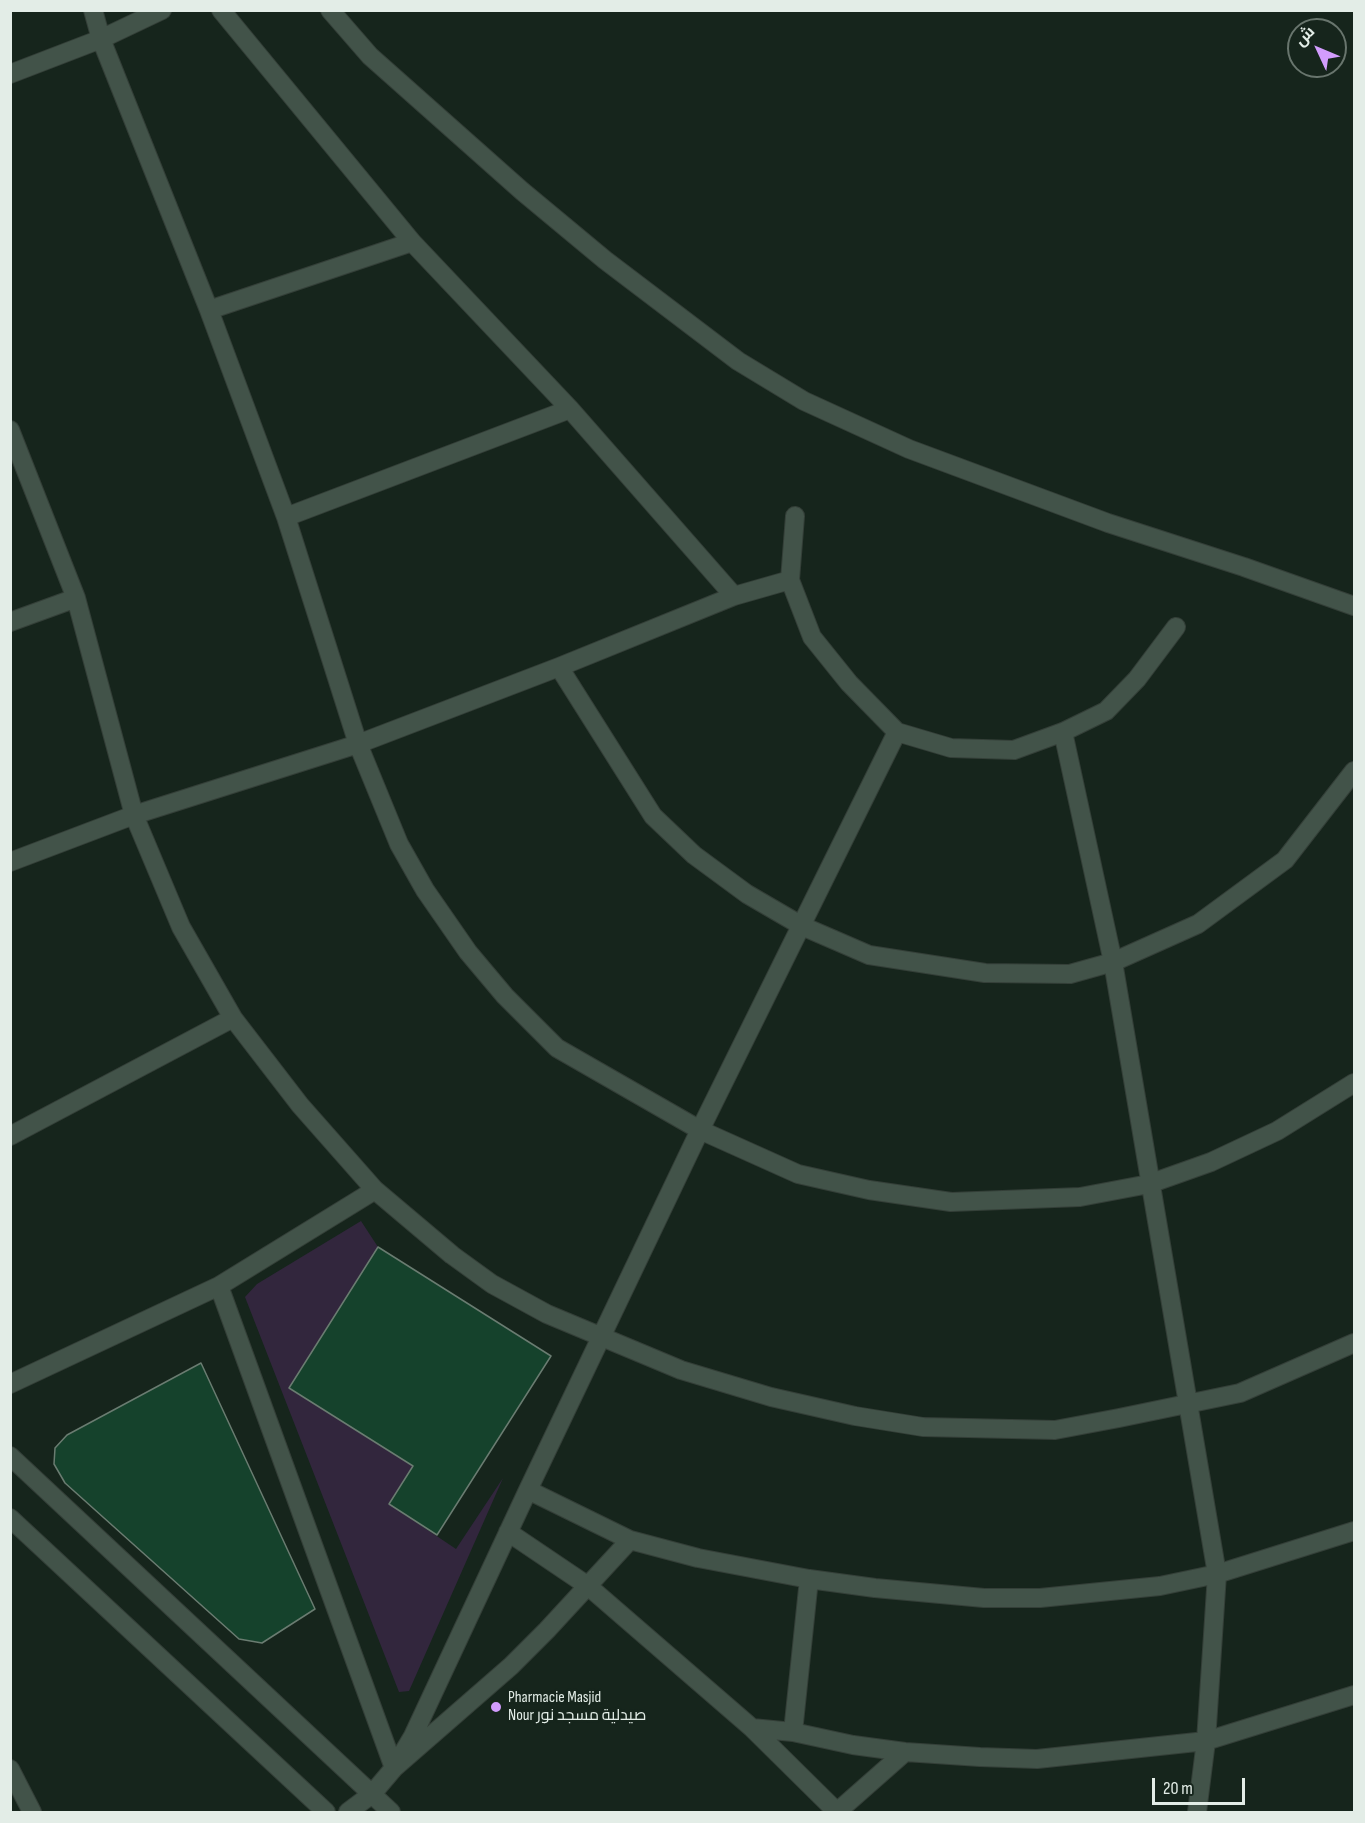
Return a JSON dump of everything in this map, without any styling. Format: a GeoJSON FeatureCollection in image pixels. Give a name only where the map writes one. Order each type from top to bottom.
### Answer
{"type":"FeatureCollection","features":[{"type":"Feature","properties":{"kind":"street"},"geometry":{"type":"LineString","coordinates":[[93,10],[101,39],[209,310],[286,517],[358,744],[399,844],[425,890],[468,952],[505,996],[557,1048],[700,1130],[798,1174],[869,1190],[951,1202],[1080,1197],[1149,1184],[1211,1162],[1277,1131],[1354,1083]]}},
{"type":"Feature","properties":{"kind":"street"},"geometry":{"type":"LineString","coordinates":[[10,74],[101,39],[162,10]]}},
{"type":"Feature","properties":{"kind":"street"},"geometry":{"type":"LineString","coordinates":[[221,10],[412,242],[570,409],[734,596]]}},
{"type":"Feature","properties":{"kind":"street"},"geometry":{"type":"LineString","coordinates":[[330,10],[370,56],[522,191],[596,253],[738,361],[804,401],[909,449],[1008,486],[1108,523],[1354,606]]}},
{"type":"Feature","properties":{"kind":"street"},"geometry":{"type":"LineString","coordinates":[[209,310],[412,242]]}},
{"type":"Feature","properties":{"kind":"street"},"geometry":{"type":"LineString","coordinates":[[286,517],[570,409]]}},
{"type":"Feature","properties":{"kind":"street"},"geometry":{"type":"LineString","coordinates":[[10,430],[76,598],[134,815],[182,927],[233,1018],[300,1105],[375,1190],[452,1255],[492,1284],[547,1314],[681,1370],[771,1397],[855,1416],[923,1427],[1055,1430],[1240,1393],[1354,1343]]}},
{"type":"Feature","properties":{"kind":"street"},"geometry":{"type":"LineString","coordinates":[[795,516],[789,580],[812,637],[849,683],[897,732],[951,748],[1014,750],[1063,732],[1106,711],[1137,679],[1176,627]]}},
{"type":"Feature","properties":{"kind":"street"},"geometry":{"type":"LineString","coordinates":[[10,862],[134,815],[358,744],[559,667],[734,596],[789,580]]}},
{"type":"Feature","properties":{"kind":"street"},"geometry":{"type":"LineString","coordinates":[[10,622],[76,598]]}},
{"type":"Feature","properties":{"kind":"street"},"geometry":{"type":"LineString","coordinates":[[559,667],[653,816],[694,855],[747,894],[802,926],[869,955],[985,973],[1070,974],[1113,962],[1198,924],[1285,860],[1354,771]]}},
{"type":"Feature","properties":{"kind":"street"},"geometry":{"type":"LineString","coordinates":[[394,1768],[429,1702],[700,1130],[897,732]]}},
{"type":"Feature","properties":{"kind":"street"},"geometry":{"type":"LineString","coordinates":[[1063,732],[1113,962],[1217,1574],[1206,1741],[1197,1812]]}},
{"type":"Feature","properties":{"kind":"street"},"geometry":{"type":"LineString","coordinates":[[10,1136],[233,1018]]}},
{"type":"Feature","properties":{"kind":"street"},"geometry":{"type":"LineString","coordinates":[[10,1384],[219,1286],[375,1190]]}},
{"type":"Feature","properties":{"kind":"street"},"geometry":{"type":"LineString","coordinates":[[219,1286],[394,1768]]}},
{"type":"Feature","properties":{"kind":"street"},"geometry":{"type":"LineString","coordinates":[[10,1456],[392,1812]]}},
{"type":"Feature","properties":{"kind":"street"},"geometry":{"type":"LineString","coordinates":[[528,1490],[630,1540],[698,1558],[809,1579],[875,1588],[984,1598],[1040,1598],[1160,1586],[1217,1574],[1354,1531]]}},
{"type":"Feature","properties":{"kind":"street"},"geometry":{"type":"LineString","coordinates":[[10,1518],[326,1812]]}},
{"type":"Feature","properties":{"kind":"street"},"geometry":{"type":"LineString","coordinates":[[508,1532],[588,1586],[752,1728],[837,1812],[905,1752]]}},
{"type":"Feature","properties":{"kind":"street"},"geometry":{"type":"LineString","coordinates":[[348,1812],[372,1794],[394,1768],[510,1666],[547,1630],[630,1540]]}},
{"type":"Feature","properties":{"kind":"street"},"geometry":{"type":"LineString","coordinates":[[793,1732],[809,1579]]}},
{"type":"Feature","properties":{"kind":"street"},"geometry":{"type":"LineString","coordinates":[[752,1728],[793,1732],[853,1745],[905,1752],[1037,1759],[1206,1741],[1354,1695]]}},
{"type":"Feature","properties":{"kind":"street"},"geometry":{"type":"LineString","coordinates":[[10,1769],[32,1812]]}},
{"type":"Feature","properties":{"kind":"shaded area"},"geometry":{"type":"Polygon","coordinates":[[[361,1221],[378,1247],[289,1388],[413,1466],[389,1504],[456,1549],[503,1478],[409,1691],[399,1692],[245,1297],[257,1284],[361,1221]]]}},
{"type":"Feature","properties":{"kind":"building"},"geometry":{"type":"Polygon","coordinates":[[[378,1247],[551,1356],[437,1535],[389,1504],[413,1466],[289,1388],[378,1247]]]}},
{"type":"Feature","properties":{"kind":"building"},"geometry":{"type":"Polygon","coordinates":[[[201,1363],[315,1609],[262,1643],[239,1639],[65,1483],[54,1464],[55,1448],[67,1435],[201,1363]]]}},
{"type":"Feature","properties":{"kind":"place","name":"Pharmacie Masjid Nour صيدلية مسجد نور"},"geometry":{"type":"Point","coordinates":[496,1707]}}]}
